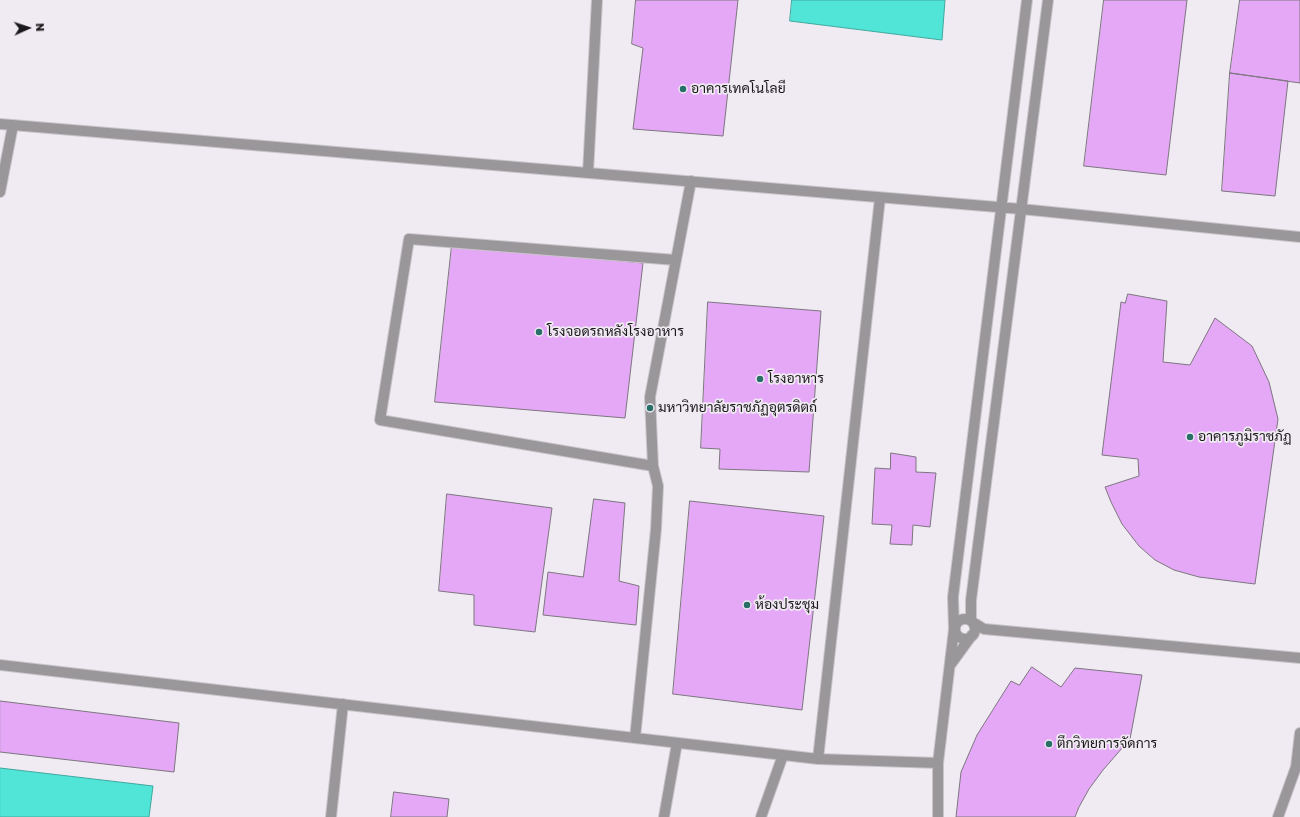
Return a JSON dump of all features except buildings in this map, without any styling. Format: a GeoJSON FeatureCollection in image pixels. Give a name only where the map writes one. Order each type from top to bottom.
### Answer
{"type":"FeatureCollection","features":[{"type":"Feature","properties":{"kind":"lane"},"geometry":{"type":"LineString","coordinates":[[588,174],[597,0]]}},
{"type":"Feature","properties":{"kind":"lane"},"geometry":{"type":"LineString","coordinates":[[938,817],[938,763],[951,664],[954,629],[953,597],[1000,207],[1027,0]]}},
{"type":"Feature","properties":{"kind":"lane"},"geometry":{"type":"LineString","coordinates":[[951,664],[975,629],[971,621],[971,600],[1048,0]]}},
{"type":"Feature","properties":{"kind":"lane"},"geometry":{"type":"LineString","coordinates":[[0,124],[1000,207],[1300,237]]}},
{"type":"Feature","properties":{"kind":"lane"},"geometry":{"type":"LineString","coordinates":[[0,192],[12,125]]}},
{"type":"Feature","properties":{"kind":"lane"},"geometry":{"type":"LineString","coordinates":[[636,738],[656,529],[658,486],[653,466],[650,397],[691,181]]}},
{"type":"Feature","properties":{"kind":"lane"},"geometry":{"type":"LineString","coordinates":[[818,759],[880,198]]}},
{"type":"Feature","properties":{"kind":"lane"},"geometry":{"type":"LineString","coordinates":[[653,466],[380,420],[409,239],[676,260]]}},
{"type":"Feature","properties":{"kind":"lane"},"geometry":{"type":"LineString","coordinates":[[954,629],[958,622],[968,620],[984,629],[1300,658]]}},
{"type":"Feature","properties":{"kind":"lane"},"geometry":{"type":"LineString","coordinates":[[954,629],[958,637],[967,638],[984,629]]}},
{"type":"Feature","properties":{"kind":"lane"},"geometry":{"type":"LineString","coordinates":[[0,665],[818,759],[938,763]]}},
{"type":"Feature","properties":{"kind":"lane"},"geometry":{"type":"LineString","coordinates":[[331,817],[343,704]]}},
{"type":"Feature","properties":{"kind":"lane"},"geometry":{"type":"LineString","coordinates":[[1278,817],[1296,767],[1300,733]]}},
{"type":"Feature","properties":{"kind":"lane"},"geometry":{"type":"LineString","coordinates":[[664,817],[677,743]]}},
{"type":"Feature","properties":{"kind":"lane"},"geometry":{"type":"LineString","coordinates":[[760,817],[783,755]]}},
{"type":"Feature","properties":{"kind":"shaded area"},"geometry":{"type":"Polygon","coordinates":[[[792,0],[945,0],[942,40],[790,21],[792,0]]]}},
{"type":"Feature","properties":{"kind":"shaded area"},"geometry":{"type":"Polygon","coordinates":[[[0,768],[153,786],[149,817],[0,817],[0,768]]]}},
{"type":"Feature","properties":{"kind":"place","name":"อาคารเทคโนโลยี"},"geometry":{"type":"Point","coordinates":[683,89]}},
{"type":"Feature","properties":{"kind":"place","name":"โรงจอดรถหลังโรงอาหาร"},"geometry":{"type":"Point","coordinates":[539,332]}},
{"type":"Feature","properties":{"kind":"place","name":"โรงอาหาร"},"geometry":{"type":"Point","coordinates":[760,379]}},
{"type":"Feature","properties":{"kind":"place","name":"มหาวิทยาลัยราชภัฏอุตรดิตถ์"},"geometry":{"type":"Point","coordinates":[650,408]}},
{"type":"Feature","properties":{"kind":"place","name":"อาคารภูมิราชภัฏ"},"geometry":{"type":"Point","coordinates":[1190,437]}},
{"type":"Feature","properties":{"kind":"place","name":"ห้องประชุม"},"geometry":{"type":"Point","coordinates":[747,605]}},
{"type":"Feature","properties":{"kind":"place","name":"ตึกวิทยการจัดการ"},"geometry":{"type":"Point","coordinates":[1049,744]}}]}
